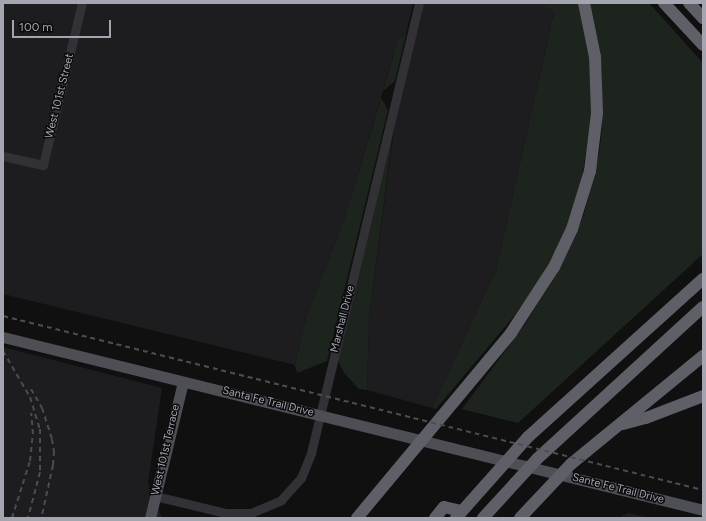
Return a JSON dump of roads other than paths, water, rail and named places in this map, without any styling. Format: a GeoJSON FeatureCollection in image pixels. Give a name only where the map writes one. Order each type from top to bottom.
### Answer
{"type":"FeatureCollection","features":[{"type":"Feature","properties":{"kind":"highway"},"geometry":{"type":"LineString","coordinates":[[357,518],[511,333],[542,286],[564,248],[580,209],[594,152],[597,113],[595,57],[584,3]]}},
{"type":"Feature","properties":{"kind":"highway"},"geometry":{"type":"LineString","coordinates":[[664,3],[703,45]]}},
{"type":"Feature","properties":{"kind":"highway"},"geometry":{"type":"LineString","coordinates":[[689,3],[703,18]]}},
{"type":"Feature","properties":{"kind":"highway"},"geometry":{"type":"LineString","coordinates":[[435,518],[444,507],[458,514],[513,452],[703,278]]}},
{"type":"Feature","properties":{"kind":"highway"},"geometry":{"type":"LineString","coordinates":[[483,518],[506,491],[703,307]]}},
{"type":"Feature","properties":{"kind":"highway"},"geometry":{"type":"LineString","coordinates":[[520,518],[539,496],[571,464],[703,356]]}},
{"type":"Feature","properties":{"kind":"highway"},"geometry":{"type":"LineString","coordinates":[[618,426],[646,418],[703,396]]}},
{"type":"Feature","properties":{"kind":"main road","name":"Santa Fe Trail Drive"},"geometry":{"type":"LineString","coordinates":[[3,337],[533,467]]}},
{"type":"Feature","properties":{"kind":"main road","name":"West 101st Terrace"},"geometry":{"type":"LineString","coordinates":[[150,518],[182,382]]}},
{"type":"Feature","properties":{"kind":"main road","name":"Sante Fe Trail Drive"},"geometry":{"type":"LineString","coordinates":[[533,467],[700,513]]}},
{"type":"Feature","properties":{"kind":"street","name":"West 101st Street"},"geometry":{"type":"LineString","coordinates":[[3,156],[43,165],[82,3]]}},
{"type":"Feature","properties":{"kind":"street","name":"Marshall Drive"},"geometry":{"type":"LineString","coordinates":[[155,496],[226,513],[258,512],[276,504],[295,487],[306,468],[311,453],[419,3]]}},
{"type":"Feature","properties":{"kind":"railway"},"geometry":{"type":"LineString","coordinates":[[3,316],[703,490]]}},
{"type":"Feature","properties":{"kind":"railway"},"geometry":{"type":"LineString","coordinates":[[3,351],[30,397],[40,429],[40,472],[28,518]]}},
{"type":"Feature","properties":{"kind":"railway"},"geometry":{"type":"LineString","coordinates":[[31,389],[42,408],[52,439],[54,451],[53,465],[42,515]]}},
{"type":"Feature","properties":{"kind":"railway"},"geometry":{"type":"LineString","coordinates":[[12,518],[30,461],[33,434],[31,413]]}}]}
